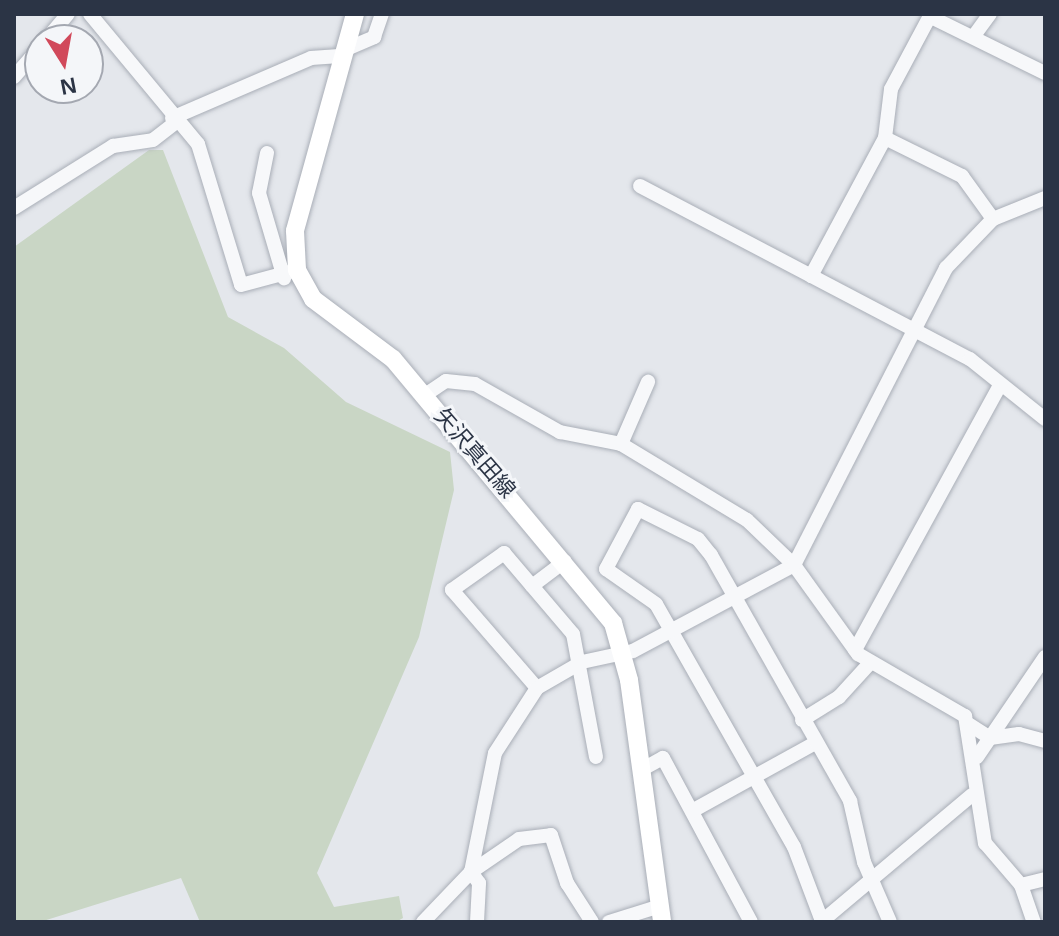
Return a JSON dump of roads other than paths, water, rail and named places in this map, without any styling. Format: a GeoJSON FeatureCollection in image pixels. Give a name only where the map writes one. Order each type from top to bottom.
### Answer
{"type":"FeatureCollection","features":[{"type":"Feature","properties":{"kind":"main road"},"geometry":{"type":"LineString","coordinates":[[290,274],[295,231],[355,14]]}},
{"type":"Feature","properties":{"kind":"main road","name":"矢沢真田線"},"geometry":{"type":"LineString","coordinates":[[290,274],[313,299],[393,359],[608,616],[623,655],[661,914]]}},
{"type":"Feature","properties":{"kind":"street"},"geometry":{"type":"LineString","coordinates":[[90,14],[206,165],[241,285],[290,274],[259,193],[267,153]]}},
{"type":"Feature","properties":{"kind":"street"},"geometry":{"type":"LineString","coordinates":[[14,208],[113,146],[153,140],[174,120],[311,58],[344,53],[374,37],[382,14]]}},
{"type":"Feature","properties":{"kind":"street"},"geometry":{"type":"LineString","coordinates":[[976,33],[990,14]]}},
{"type":"Feature","properties":{"kind":"street"},"geometry":{"type":"LineString","coordinates":[[811,276],[885,138],[891,89],[930,15],[976,33],[1045,73]]}},
{"type":"Feature","properties":{"kind":"street"},"geometry":{"type":"LineString","coordinates":[[885,138],[962,176],[993,219]]}},
{"type":"Feature","properties":{"kind":"street"},"geometry":{"type":"LineString","coordinates":[[640,186],[970,359],[1045,419]]}},
{"type":"Feature","properties":{"kind":"street"},"geometry":{"type":"LineString","coordinates":[[477,922],[479,883],[471,872],[495,753],[537,688],[582,662],[623,655],[672,632],[736,601],[794,565],[894,382],[913,329],[946,268],[993,219],[1045,198]]}},
{"type":"Feature","properties":{"kind":"street"},"geometry":{"type":"LineString","coordinates":[[425,395],[446,381],[475,384],[560,432],[621,444],[747,520],[794,565],[855,650],[870,663],[919,683],[990,738],[1025,736],[1045,741]]}},
{"type":"Feature","properties":{"kind":"street"},"geometry":{"type":"LineString","coordinates":[[621,444],[648,382]]}},
{"type":"Feature","properties":{"kind":"street"},"geometry":{"type":"LineString","coordinates":[[855,650],[1000,385]]}},
{"type":"Feature","properties":{"kind":"street"},"geometry":{"type":"LineString","coordinates":[[890,922],[873,878],[850,801],[736,601],[698,539],[638,509],[606,569],[641,589],[672,632],[794,847],[821,922],[873,878],[972,795]]}},
{"type":"Feature","properties":{"kind":"street"},"geometry":{"type":"LineString","coordinates":[[537,688],[452,590],[504,553],[573,634],[582,662],[596,757]]}},
{"type":"Feature","properties":{"kind":"street"},"geometry":{"type":"LineString","coordinates":[[532,586],[565,561]]}},
{"type":"Feature","properties":{"kind":"street"},"geometry":{"type":"LineString","coordinates":[[977,757],[1015,709],[1045,657]]}},
{"type":"Feature","properties":{"kind":"street"},"geometry":{"type":"LineString","coordinates":[[802,720],[839,697],[870,663]]}},
{"type":"Feature","properties":{"kind":"street"},"geometry":{"type":"LineString","coordinates":[[1015,709],[1025,736]]}},
{"type":"Feature","properties":{"kind":"street"},"geometry":{"type":"LineString","coordinates":[[967,723],[977,757],[972,795],[985,843],[1021,885],[1034,922]]}},
{"type":"Feature","properties":{"kind":"street"},"geometry":{"type":"LineString","coordinates":[[692,811],[815,743]]}},
{"type":"Feature","properties":{"kind":"street"},"geometry":{"type":"LineString","coordinates":[[641,770],[663,758],[751,922]]}},
{"type":"Feature","properties":{"kind":"street"},"geometry":{"type":"LineString","coordinates":[[423,922],[471,872],[519,839],[551,835],[567,883],[592,922]]}},
{"type":"Feature","properties":{"kind":"street"},"geometry":{"type":"LineString","coordinates":[[1021,885],[1045,879]]}},
{"type":"Feature","properties":{"kind":"street"},"geometry":{"type":"LineString","coordinates":[[609,922],[661,914]]}}]}
